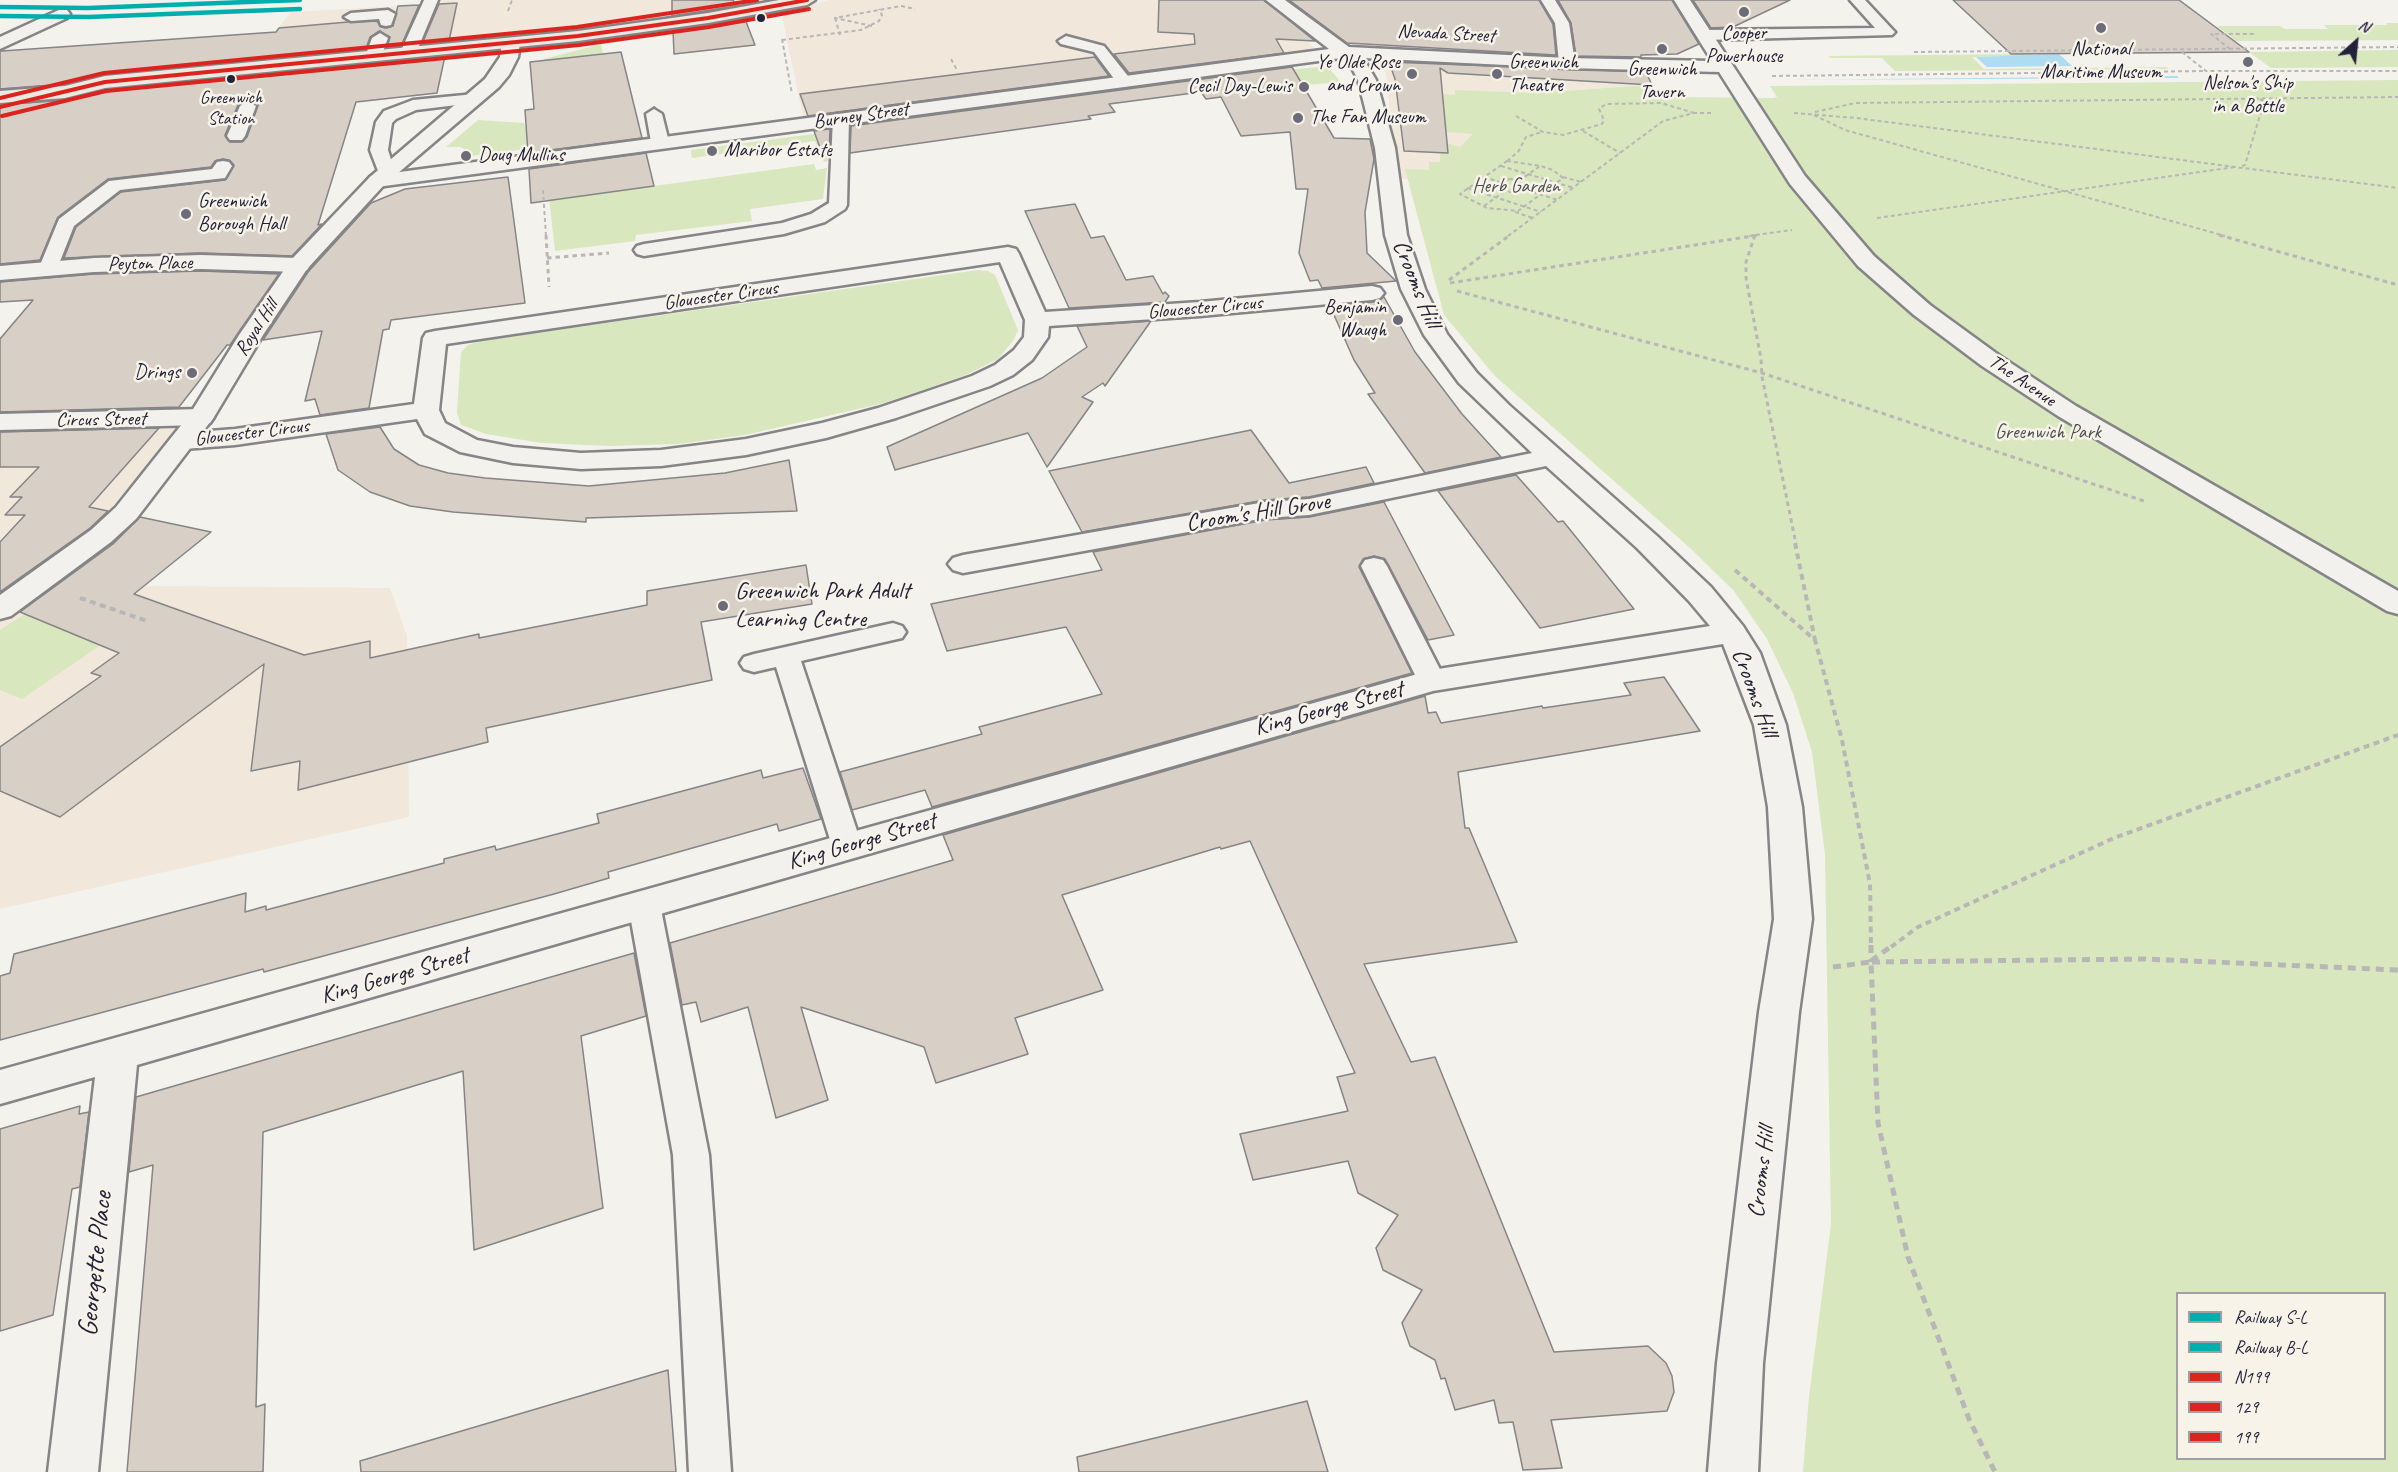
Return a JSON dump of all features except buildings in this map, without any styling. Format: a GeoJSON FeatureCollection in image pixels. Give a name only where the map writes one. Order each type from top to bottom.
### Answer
{"type":"FeatureCollection","features":[{"type":"Feature","properties":{"kind":"main road"},"geometry":{"type":"LineString","coordinates":[[0,84],[70,80],[105,82],[511,43],[698,19],[807,0]]}},
{"type":"Feature","properties":{"kind":"main road"},"geometry":{"type":"LineString","coordinates":[[0,108],[105,82]]}},
{"type":"Feature","properties":{"kind":"main road"},"geometry":{"type":"LineString","coordinates":[[0,97],[65,92]]}},
{"type":"Feature","properties":{"kind":"street","name":"Crooms Hill"},"geometry":{"type":"LineString","coordinates":[[1274,0],[1360,65],[1367,80],[1384,148],[1396,235],[1413,289],[1436,335],[1468,378],[1551,457],[1647,542],[1700,594],[1732,633],[1744,653],[1770,725],[1785,807],[1793,919],[1779,1012],[1740,1363],[1733,1472]]}},
{"type":"Feature","properties":{"kind":"street","name":"The Avenue"},"geometry":{"type":"LineString","coordinates":[[1683,0],[1797,180],[1832,224],[1866,261],[1922,310],[1991,361],[2067,411],[2398,604]]}},
{"type":"Feature","properties":{"kind":"street"},"geometry":{"type":"LineString","coordinates":[[0,44],[61,14]]}},
{"type":"Feature","properties":{"kind":"street","name":"Royal Hill"},"geometry":{"type":"LineString","coordinates":[[4,601],[101,536],[126,513],[201,417],[251,335],[299,265],[382,177],[475,99],[502,71],[509,57],[511,43]]}},
{"type":"Feature","properties":{"kind":"street","name":"Nevada Street"},"geometry":{"type":"LineString","coordinates":[[1345,52],[1567,63],[1725,67]]}},
{"type":"Feature","properties":{"kind":"street","name":"Burney Street"},"geometry":{"type":"LineString","coordinates":[[382,177],[1345,52]]}},
{"type":"Feature","properties":{"kind":"street","name":"Gloucester Circus"},"geometry":{"type":"LineString","coordinates":[[184,441],[235,437],[426,410],[435,338],[1008,254],[1037,320],[1200,309],[1372,293]]}},
{"type":"Feature","properties":{"kind":"street","name":"Peyton Place"},"geometry":{"type":"LineString","coordinates":[[0,273],[94,265],[189,263],[299,265]]}},
{"type":"Feature","properties":{"kind":"street"},"geometry":{"type":"LineString","coordinates":[[426,410],[434,428],[469,446],[513,455],[592,460],[661,458],[746,447],[826,430],[887,413],[981,381],[1004,370],[1023,355],[1036,337],[1037,320]]}},
{"type":"Feature","properties":{"kind":"street","name":"Circus Street"},"geometry":{"type":"LineString","coordinates":[[0,422],[201,417]]}},
{"type":"Feature","properties":{"kind":"street","name":"Croom's Hill Grove"},"geometry":{"type":"LineString","coordinates":[[963,564],[1265,510],[1309,507],[1551,457]]}},
{"type":"Feature","properties":{"kind":"street","name":"King George Street"},"geometry":{"type":"LineString","coordinates":[[0,1087],[1432,681],[1732,633]]}},
{"type":"Feature","properties":{"kind":"street","name":"Georgette Place"},"geometry":{"type":"LineString","coordinates":[[73,1472],[118,1055]]}},
{"type":"Feature","properties":{"kind":"lane"},"geometry":{"type":"LineString","coordinates":[[408,53],[431,0]]}},
{"type":"Feature","properties":{"kind":"lane"},"geometry":{"type":"LineString","coordinates":[[1548,0],[1562,23],[1567,63]]}},
{"type":"Feature","properties":{"kind":"lane"},"geometry":{"type":"LineString","coordinates":[[1705,35],[1887,32],[1857,0]]}},
{"type":"Feature","properties":{"kind":"lane"},"geometry":{"type":"LineString","coordinates":[[351,17],[388,14],[386,22]]}},
{"type":"Feature","properties":{"kind":"lane"},"geometry":{"type":"LineString","coordinates":[[373,57],[380,38]]}},
{"type":"Feature","properties":{"kind":"lane"},"geometry":{"type":"LineString","coordinates":[[1072,42],[1099,49],[1124,81]]}},
{"type":"Feature","properties":{"kind":"lane"},"geometry":{"type":"LineString","coordinates":[[382,177],[379,150],[384,122],[390,115],[413,105],[475,99]]}},
{"type":"Feature","properties":{"kind":"lane"},"geometry":{"type":"LineString","coordinates":[[236,136],[248,106]]}},
{"type":"Feature","properties":{"kind":"lane"},"geometry":{"type":"LineString","coordinates":[[654,114],[660,142]]}},
{"type":"Feature","properties":{"kind":"lane"},"geometry":{"type":"LineString","coordinates":[[644,250],[784,228],[818,218],[838,205],[841,118]]}},
{"type":"Feature","properties":{"kind":"lane"},"geometry":{"type":"LineString","coordinates":[[48,270],[66,223],[115,185],[219,174],[223,166]]}},
{"type":"Feature","properties":{"kind":"lane"},"geometry":{"type":"LineString","coordinates":[[1374,566],[1432,681]]}},
{"type":"Feature","properties":{"kind":"lane"},"geometry":{"type":"LineString","coordinates":[[754,663],[893,632]]}},
{"type":"Feature","properties":{"kind":"lane"},"geometry":{"type":"LineString","coordinates":[[786,656],[847,846]]}},
{"type":"Feature","properties":{"kind":"lane"},"geometry":{"type":"LineString","coordinates":[[644,904],[691,1155],[710,1472]]}},
{"type":"Feature","properties":{"kind":"path"},"geometry":{"type":"LineString","coordinates":[[834,18],[902,6],[915,9]]}},
{"type":"Feature","properties":{"kind":"path"},"geometry":{"type":"LineString","coordinates":[[782,40],[840,35],[872,26],[882,15],[879,9]]}},
{"type":"Feature","properties":{"kind":"path"},"geometry":{"type":"LineString","coordinates":[[834,18],[872,26]]}},
{"type":"Feature","properties":{"kind":"path"},"geometry":{"type":"LineString","coordinates":[[834,18],[840,35]]}},
{"type":"Feature","properties":{"kind":"path"},"geometry":{"type":"LineString","coordinates":[[780,31],[792,94]]}},
{"type":"Feature","properties":{"kind":"path"},"geometry":{"type":"LineString","coordinates":[[2230,49],[2211,34],[2254,33]]}},
{"type":"Feature","properties":{"kind":"path"},"geometry":{"type":"LineString","coordinates":[[2007,50],[2398,47]]}},
{"type":"Feature","properties":{"kind":"path"},"geometry":{"type":"LineString","coordinates":[[2182,52],[2206,71]]}},
{"type":"Feature","properties":{"kind":"path"},"geometry":{"type":"LineString","coordinates":[[1770,76],[2398,70]]}},
{"type":"Feature","properties":{"kind":"path"},"geometry":{"type":"LineString","coordinates":[[1810,113],[1855,103],[2398,97]]}},
{"type":"Feature","properties":{"kind":"path"},"geometry":{"type":"LineString","coordinates":[[1516,116],[1543,132],[1563,135],[1602,124],[1604,120],[1599,109],[1606,104],[1661,103],[1694,113]]}},
{"type":"Feature","properties":{"kind":"path"},"geometry":{"type":"LineString","coordinates":[[1722,113],[1694,113],[1663,121],[1443,285],[1466,295],[1762,373],[2156,506]]}},
{"type":"Feature","properties":{"kind":"path"},"geometry":{"type":"LineString","coordinates":[[1810,113],[2398,188]]}},
{"type":"Feature","properties":{"kind":"path"},"geometry":{"type":"LineString","coordinates":[[1810,113],[1845,130],[2398,285]]}},
{"type":"Feature","properties":{"kind":"path"},"geometry":{"type":"LineString","coordinates":[[1583,130],[1620,153]]}},
{"type":"Feature","properties":{"kind":"path"},"geometry":{"type":"LineString","coordinates":[[1534,218],[1483,206],[1460,194],[1518,152],[1526,137],[1543,132]]}},
{"type":"Feature","properties":{"kind":"path"},"geometry":{"type":"LineString","coordinates":[[1507,161],[1541,166],[1562,177],[1581,182]]}},
{"type":"Feature","properties":{"kind":"path"},"geometry":{"type":"LineString","coordinates":[[1500,165],[1574,188]]}},
{"type":"Feature","properties":{"kind":"path"},"geometry":{"type":"LineString","coordinates":[[1520,180],[1541,166]]}},
{"type":"Feature","properties":{"kind":"path"},"geometry":{"type":"LineString","coordinates":[[1483,177],[1500,182],[1506,179],[1520,180],[1526,185],[1525,189]]}},
{"type":"Feature","properties":{"kind":"path"},"geometry":{"type":"LineString","coordinates":[[1514,212],[1557,183],[1562,177]]}},
{"type":"Feature","properties":{"kind":"path"},"geometry":{"type":"LineString","coordinates":[[543,180],[548,277]]}},
{"type":"Feature","properties":{"kind":"path"},"geometry":{"type":"LineString","coordinates":[[1500,182],[1498,185],[1505,191],[1519,192],[1525,189],[1558,200]]}},
{"type":"Feature","properties":{"kind":"path"},"geometry":{"type":"LineString","coordinates":[[1466,188],[1541,212]]}},
{"type":"Feature","properties":{"kind":"path"},"geometry":{"type":"LineString","coordinates":[[1483,206],[1505,191]]}},
{"type":"Feature","properties":{"kind":"path"},"geometry":{"type":"LineString","coordinates":[[1755,235],[1745,270],[1762,373],[1815,640]]}},
{"type":"Feature","properties":{"kind":"path"},"geometry":{"type":"LineString","coordinates":[[547,258],[644,250]]}},
{"type":"Feature","properties":{"kind":"path"},"geometry":{"type":"LineString","coordinates":[[71,595],[147,621]]}},
{"type":"Feature","properties":{"kind":"path"},"geometry":{"type":"LineString","coordinates":[[1871,962],[1918,927],[2114,838],[2398,735]]}},
{"type":"Feature","properties":{"kind":"path"},"geometry":{"type":"LineString","coordinates":[[1828,968],[1871,962],[2144,959],[2398,970]]}},
{"type":"Feature","properties":{"kind":"path"},"geometry":{"type":"LineString","coordinates":[[1871,962],[1878,1123],[1908,1257],[1969,1419],[1995,1472]]}},
{"type":"Feature","properties":{"kind":"shaded area"},"geometry":{"type":"Polygon","coordinates":[[[423,0],[769,0],[698,14],[578,30],[252,61],[291,12],[420,5],[423,0]]]}},
{"type":"Feature","properties":{"kind":"shaded area"},"geometry":{"type":"Polygon","coordinates":[[[829,0],[1254,0],[1314,47],[1308,50],[803,117],[781,11],[829,0]]]}},
{"type":"Feature","properties":{"kind":"shaded area"},"geometry":{"type":"Polygon","coordinates":[[[1389,60],[1645,70],[1648,71],[1644,73],[1647,85],[1564,91],[1434,180],[1396,179],[1385,64],[1389,60]]]}},
{"type":"Feature","properties":{"kind":"shaded area"},"geometry":{"type":"Polygon","coordinates":[[[177,426],[177,430],[100,521],[0,597],[0,431],[177,426]]]}},
{"type":"Feature","properties":{"kind":"shaded area"},"geometry":{"type":"Polygon","coordinates":[[[54,585],[390,588],[407,636],[409,817],[0,909],[0,622],[54,585]]]}},
{"type":"Feature","properties":{"kind":"green space"},"geometry":{"type":"Polygon","coordinates":[[[2386,23],[2398,23],[2398,40],[2236,41],[2217,26],[2328,29],[2324,25],[2387,25],[2386,23]]]}},
{"type":"Feature","properties":{"kind":"green space"},"geometry":{"type":"Polygon","coordinates":[[[601,44],[603,54],[552,60],[535,68],[544,59],[601,44]]]}},
{"type":"Feature","properties":{"kind":"green space"},"geometry":{"type":"Polygon","coordinates":[[[2398,50],[2398,67],[2271,68],[2249,52],[2398,50]]]}},
{"type":"Feature","properties":{"kind":"green space"},"geometry":{"type":"Polygon","coordinates":[[[2031,54],[2033,56],[1972,57],[1984,69],[2166,67],[2169,69],[1895,71],[1882,58],[1830,58],[1828,56],[2031,54]]]}},
{"type":"Feature","properties":{"kind":"green space"},"geometry":{"type":"Polygon","coordinates":[[[1327,66],[1341,82],[1283,87],[1269,72],[1327,66]]]}},
{"type":"Feature","properties":{"kind":"green space","name":"Greenwich Park"},"geometry":{"type":"Polygon","coordinates":[[[2398,80],[2398,1472],[1803,1472],[1809,1397],[1831,1224],[1825,854],[1812,752],[1793,693],[1767,639],[1734,591],[1690,548],[1495,376],[1444,315],[1405,169],[1429,170],[1429,162],[1440,162],[1440,152],[1448,152],[1447,143],[1460,147],[1473,134],[1446,132],[1443,94],[1455,95],[1455,90],[1532,93],[1563,85],[1564,91],[1647,85],[1657,92],[1675,97],[1777,97],[1770,86],[2398,80]]]}},
{"type":"Feature","properties":{"kind":"green space"},"geometry":{"type":"Polygon","coordinates":[[[478,120],[524,123],[526,129],[544,127],[597,140],[464,157],[468,151],[460,147],[446,147],[478,120]]]}},
{"type":"Feature","properties":{"kind":"green space"},"geometry":{"type":"Polygon","coordinates":[[[829,132],[828,161],[824,162],[815,141],[692,158],[691,150],[829,132]]]}},
{"type":"Feature","properties":{"kind":"green space"},"geometry":{"type":"Polygon","coordinates":[[[814,164],[816,170],[827,168],[823,199],[750,209],[752,221],[636,235],[635,241],[555,251],[546,170],[574,197],[814,164]]]}},
{"type":"Feature","properties":{"kind":"green space"},"geometry":{"type":"Polygon","coordinates":[[[978,270],[988,271],[995,275],[1018,330],[1013,341],[998,359],[966,375],[884,403],[745,435],[678,444],[609,446],[542,443],[486,434],[461,425],[457,413],[461,352],[468,345],[480,341],[978,270]]]}},
{"type":"Feature","properties":{"kind":"green space"},"geometry":{"type":"Polygon","coordinates":[[[25,614],[102,644],[22,699],[0,690],[0,630],[25,614]]]}},
{"type":"Feature","properties":{"kind":"water"},"geometry":{"type":"Polygon","coordinates":[[[2059,54],[2072,66],[1987,67],[1976,57],[2059,54]]]}},
{"type":"Feature","properties":{"kind":"water"},"geometry":{"type":"Polygon","coordinates":[[[2177,76],[2179,78],[1801,80],[2177,76]]]}},
{"type":"Feature","properties":{"kind":"rail line","name":"S-L"},"geometry":{"type":"LineString","coordinates":[[0,7],[88,8],[300,0]]}},
{"type":"Feature","properties":{"kind":"rail line","name":"B-L"},"geometry":{"type":"LineString","coordinates":[[0,16],[88,17],[300,9]]}},
{"type":"Feature","properties":{"kind":"transit line","name":"199"},"geometry":{"type":"LineString","coordinates":[[0,98],[104,73],[577,27],[757,0]]}},
{"type":"Feature","properties":{"kind":"transit line","name":"N199"},"geometry":{"type":"LineString","coordinates":[[0,107],[105,82],[578,36],[708,18],[807,0]]}},
{"type":"Feature","properties":{"kind":"transit line","name":"129"},"geometry":{"type":"LineString","coordinates":[[2,116],[106,91],[579,45],[709,27],[809,9]]}},
{"type":"Feature","properties":{"kind":"place","name":"Cooper Powerhouse"},"geometry":{"type":"Point","coordinates":[1744,12]}},
{"type":"Feature","properties":{"kind":"place","name":"National Maritime Museum"},"geometry":{"type":"Point","coordinates":[2101,28]}},
{"type":"Feature","properties":{"kind":"place","name":"Greenwich Tavern"},"geometry":{"type":"Point","coordinates":[1662,49]}},
{"type":"Feature","properties":{"kind":"place","name":"Nelson's Ship in a Bottle"},"geometry":{"type":"Point","coordinates":[2248,62]}},
{"type":"Feature","properties":{"kind":"place","name":"Ye Olde Rose and Crown"},"geometry":{"type":"Point","coordinates":[1412,74]}},
{"type":"Feature","properties":{"kind":"place","name":"Greenwich Theatre"},"geometry":{"type":"Point","coordinates":[1497,74]}},
{"type":"Feature","properties":{"kind":"place","name":"Greenwich Station"},"geometry":{"type":"Point","coordinates":[231,79]}},
{"type":"Feature","properties":{"kind":"place","name":"Cecil Day-Lewis"},"geometry":{"type":"Point","coordinates":[1304,87]}},
{"type":"Feature","properties":{"kind":"place","name":"The Fan Museum"},"geometry":{"type":"Point","coordinates":[1298,118]}},
{"type":"Feature","properties":{"kind":"place","name":"Maribor Estate"},"geometry":{"type":"Point","coordinates":[712,151]}},
{"type":"Feature","properties":{"kind":"place","name":"Doug Mullins"},"geometry":{"type":"Point","coordinates":[466,156]}},
{"type":"Feature","properties":{"kind":"place","name":"Greenwich Borough Hall"},"geometry":{"type":"Point","coordinates":[186,214]}},
{"type":"Feature","properties":{"kind":"place","name":"Benjamin Waugh"},"geometry":{"type":"Point","coordinates":[1398,320]}},
{"type":"Feature","properties":{"kind":"place","name":"Drings"},"geometry":{"type":"Point","coordinates":[192,373]}},
{"type":"Feature","properties":{"kind":"place","name":"Greenwich Park Adult Learning Centre"},"geometry":{"type":"Point","coordinates":[723,606]}},
{"type":"Feature","properties":{"kind":"park label","name":"Herb Garden"},"geometry":{"type":"Point","coordinates":[1516,187]}}]}
